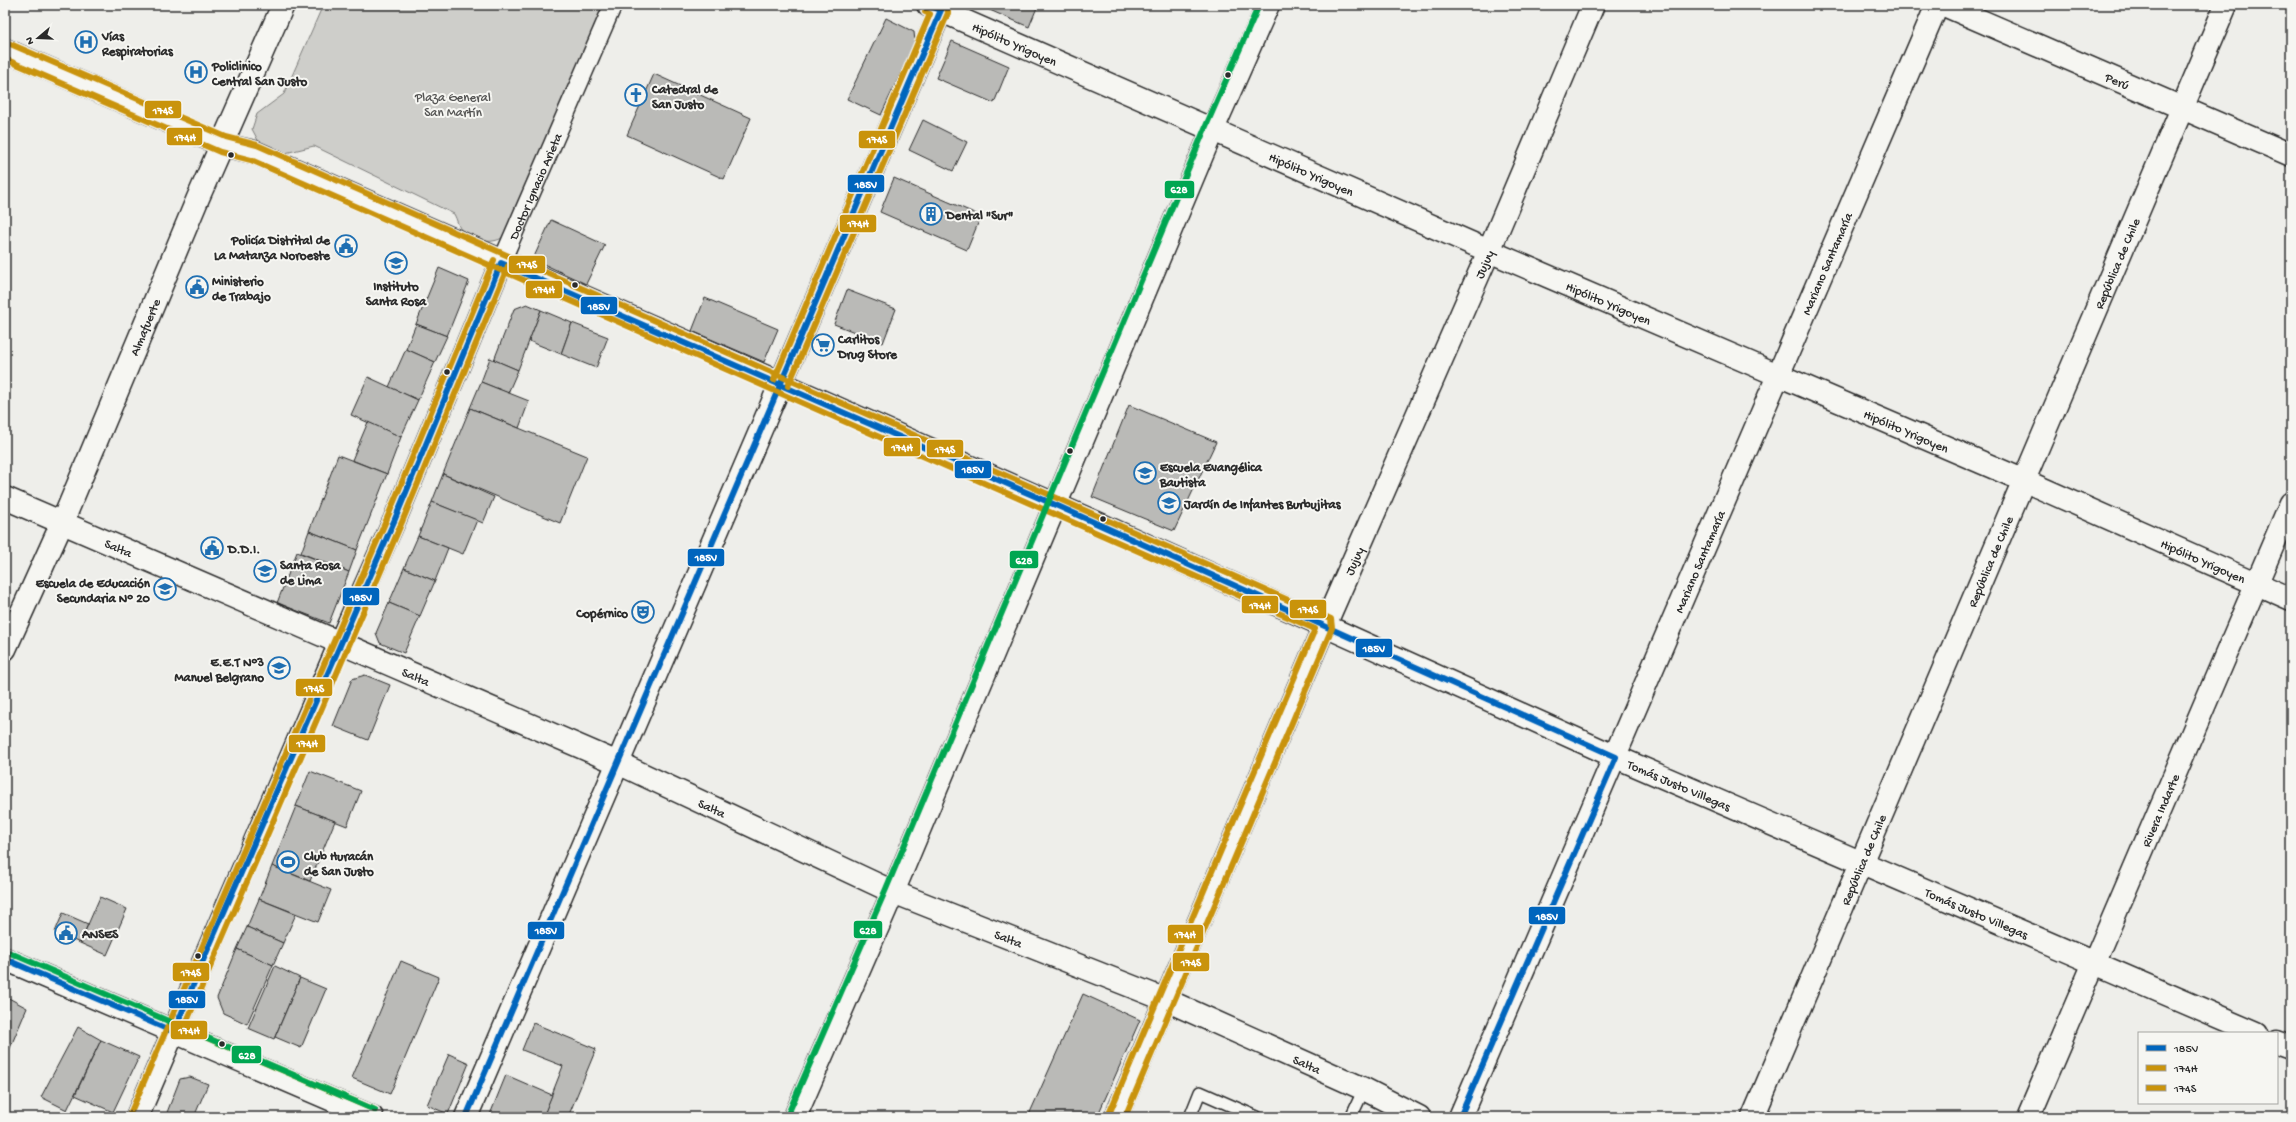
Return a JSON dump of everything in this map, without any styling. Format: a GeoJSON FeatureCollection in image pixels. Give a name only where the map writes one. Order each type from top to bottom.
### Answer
{"type":"FeatureCollection","features":[{"type":"Feature","properties":{"kind":"street","name":"Almafuerte"},"geometry":{"type":"LineString","coordinates":[[5,649],[62,523],[198,198],[223,145],[283,5]]}},
{"type":"Feature","properties":{"kind":"street","name":"Doctor Ignacio Arieta"},"geometry":{"type":"LineString","coordinates":[[137,1117],[340,643],[398,512],[501,263],[613,5]]}},
{"type":"Feature","properties":{"kind":"street"},"geometry":{"type":"LineString","coordinates":[[795,1117],[893,892],[1213,129],[1268,5]]}},
{"type":"Feature","properties":{"kind":"street","name":"Jujuy"},"geometry":{"type":"LineString","coordinates":[[1116,1117],[1325,625],[1489,251],[1593,5]]}},
{"type":"Feature","properties":{"kind":"street","name":"Mariano Santamaría"},"geometry":{"type":"LineString","coordinates":[[1460,1117],[1616,757],[1777,374],[1937,5]]}},
{"type":"Feature","properties":{"kind":"street","name":"Perú"},"geometry":{"type":"LineString","coordinates":[[1944,5],[2181,109],[2291,155]]}},
{"type":"Feature","properties":{"kind":"street","name":"República de Chile"},"geometry":{"type":"LineString","coordinates":[[1753,1117],[2025,481],[2226,5]]}},
{"type":"Feature","properties":{"kind":"street"},"geometry":{"type":"LineString","coordinates":[[466,1117],[781,383],[937,7]]}},
{"type":"Feature","properties":{"kind":"street","name":"Hipólito Yrigoyen"},"geometry":{"type":"LineString","coordinates":[[937,7],[1489,251],[2025,481],[2258,583],[2291,599]]}},
{"type":"Feature","properties":{"kind":"street","name":"Tomás Justo Villegas"},"geometry":{"type":"LineString","coordinates":[[5,50],[223,145],[254,152],[501,263],[781,383],[1054,506],[1325,625],[1616,757],[1862,861],[2094,964],[2255,1032]]}},
{"type":"Feature","properties":{"kind":"street","name":"Salta"},"geometry":{"type":"LineString","coordinates":[[5,498],[618,763],[893,892],[1166,1000],[1364,1089],[1419,1117]]}},
{"type":"Feature","properties":{"kind":"street","name":"Rivera Indarte"},"geometry":{"type":"LineString","coordinates":[[2028,1117],[2291,503]]}},
{"type":"Feature","properties":{"kind":"street"},"geometry":{"type":"LineString","coordinates":[[5,959],[372,1117]]}},
{"type":"Feature","properties":{"kind":"street"},"geometry":{"type":"LineString","coordinates":[[2278,1042],[2291,1048]]}},
{"type":"Feature","properties":{"kind":"lane"},"geometry":{"type":"LineString","coordinates":[[1351,1117],[1364,1089]]}},
{"type":"Feature","properties":{"kind":"lane"},"geometry":{"type":"LineString","coordinates":[[1190,1117],[1200,1092],[1257,1117]]}},
{"type":"Feature","properties":{"kind":"green space","name":"Plaza General San Martín"},"geometry":{"type":"Polygon","coordinates":[[[323,5],[603,5],[512,219],[509,231],[502,238],[484,241],[472,238],[462,231],[454,214],[314,146],[281,154],[261,146],[252,129],[257,114],[284,94],[323,5]]]}},
{"type":"Feature","properties":{"kind":"building"},"geometry":{"type":"Polygon","coordinates":[[[978,5],[1038,5],[1029,27],[978,5]]]}},
{"type":"Feature","properties":{"kind":"building"},"geometry":{"type":"Polygon","coordinates":[[[886,18],[914,32],[915,42],[881,115],[847,99],[886,18]]]}},
{"type":"Feature","properties":{"kind":"building"},"geometry":{"type":"Polygon","coordinates":[[[952,41],[1009,66],[994,103],[936,78],[952,41]]]}},
{"type":"Feature","properties":{"kind":"building","name":"Catedral de San Justo"},"geometry":{"type":"Polygon","coordinates":[[[654,74],[751,118],[724,179],[627,135],[654,74]]]}},
{"type":"Feature","properties":{"kind":"building"},"geometry":{"type":"Polygon","coordinates":[[[923,120],[967,142],[953,171],[909,150],[923,120]]]}},
{"type":"Feature","properties":{"kind":"building","name":"Dental \"Sur\""},"geometry":{"type":"Polygon","coordinates":[[[894,178],[981,216],[967,250],[880,212],[894,178]]]}},
{"type":"Feature","properties":{"kind":"building"},"geometry":{"type":"Polygon","coordinates":[[[551,220],[605,245],[586,284],[533,259],[551,220]]]}},
{"type":"Feature","properties":{"kind":"building"},"geometry":{"type":"Polygon","coordinates":[[[439,268],[469,281],[447,336],[416,324],[439,268]]]}},
{"type":"Feature","properties":{"kind":"building"},"geometry":{"type":"Polygon","coordinates":[[[847,290],[896,309],[883,343],[834,324],[847,290]]]}},
{"type":"Feature","properties":{"kind":"building"},"geometry":{"type":"Polygon","coordinates":[[[705,298],[778,329],[764,362],[692,331],[705,298]]]}},
{"type":"Feature","properties":{"kind":"building"},"geometry":{"type":"Polygon","coordinates":[[[527,304],[541,310],[518,370],[494,360],[514,309],[527,304]]]}},
{"type":"Feature","properties":{"kind":"building"},"geometry":{"type":"Polygon","coordinates":[[[541,310],[572,323],[561,354],[529,341],[541,310]]]}},
{"type":"Feature","properties":{"kind":"building"},"geometry":{"type":"Polygon","coordinates":[[[572,323],[608,337],[596,368],[561,354],[572,323]]]}},
{"type":"Feature","properties":{"kind":"building"},"geometry":{"type":"Polygon","coordinates":[[[416,324],[447,336],[435,362],[406,349],[416,324]]]}},
{"type":"Feature","properties":{"kind":"building"},"geometry":{"type":"Polygon","coordinates":[[[406,349],[435,362],[418,400],[389,387],[406,349]]]}},
{"type":"Feature","properties":{"kind":"building"},"geometry":{"type":"Polygon","coordinates":[[[490,358],[518,370],[508,393],[481,382],[490,358]]]}},
{"type":"Feature","properties":{"kind":"building"},"geometry":{"type":"Polygon","coordinates":[[[368,377],[418,400],[401,437],[351,415],[368,377]]]}},
{"type":"Feature","properties":{"kind":"building"},"geometry":{"type":"Polygon","coordinates":[[[481,382],[529,401],[519,428],[470,408],[481,382]]]}},
{"type":"Feature","properties":{"kind":"building"},"geometry":{"type":"Polygon","coordinates":[[[1129,405],[1216,442],[1174,531],[1092,497],[1129,405]]]}},
{"type":"Feature","properties":{"kind":"building"},"geometry":{"type":"Polygon","coordinates":[[[470,408],[587,456],[560,523],[443,474],[470,408]]]}},
{"type":"Feature","properties":{"kind":"building"},"geometry":{"type":"Polygon","coordinates":[[[368,422],[401,437],[387,474],[352,460],[368,422]]]}},
{"type":"Feature","properties":{"kind":"building"},"geometry":{"type":"Polygon","coordinates":[[[338,455],[387,474],[357,550],[309,531],[338,455]]]}},
{"type":"Feature","properties":{"kind":"building"},"geometry":{"type":"Polygon","coordinates":[[[443,474],[494,497],[483,523],[432,502],[443,474]]]}},
{"type":"Feature","properties":{"kind":"building"},"geometry":{"type":"Polygon","coordinates":[[[432,502],[477,520],[463,554],[418,536],[432,502]]]}},
{"type":"Feature","properties":{"kind":"building"},"geometry":{"type":"Polygon","coordinates":[[[309,531],[357,550],[349,572],[301,553],[309,531]]]}},
{"type":"Feature","properties":{"kind":"building"},"geometry":{"type":"Polygon","coordinates":[[[418,536],[448,548],[435,581],[404,568],[418,536]]]}},
{"type":"Feature","properties":{"kind":"building"},"geometry":{"type":"Polygon","coordinates":[[[297,552],[349,572],[329,623],[277,603],[297,552]]]}},
{"type":"Feature","properties":{"kind":"building"},"geometry":{"type":"Polygon","coordinates":[[[404,568],[435,581],[420,616],[389,603],[404,568]]]}},
{"type":"Feature","properties":{"kind":"building"},"geometry":{"type":"Polygon","coordinates":[[[389,603],[420,616],[404,653],[380,643],[376,633],[389,603]]]}},
{"type":"Feature","properties":{"kind":"building"},"geometry":{"type":"Polygon","coordinates":[[[365,675],[390,685],[368,740],[333,726],[352,679],[365,675]]]}},
{"type":"Feature","properties":{"kind":"building"},"geometry":{"type":"Polygon","coordinates":[[[310,771],[361,791],[347,826],[296,806],[310,771]]]}},
{"type":"Feature","properties":{"kind":"building"},"geometry":{"type":"Polygon","coordinates":[[[296,806],[335,821],[310,881],[272,866],[296,806]]]}},
{"type":"Feature","properties":{"kind":"building"},"geometry":{"type":"Polygon","coordinates":[[[272,866],[331,890],[318,922],[259,899],[272,866]]]}},
{"type":"Feature","properties":{"kind":"building"},"geometry":{"type":"Polygon","coordinates":[[[100,897],[127,909],[107,955],[80,943],[100,897]]]}},
{"type":"Feature","properties":{"kind":"building"},"geometry":{"type":"Polygon","coordinates":[[[259,899],[296,914],[283,943],[247,927],[259,899]]]}},
{"type":"Feature","properties":{"kind":"building"},"geometry":{"type":"Polygon","coordinates":[[[63,913],[88,924],[80,943],[55,932],[63,913]]]}},
{"type":"Feature","properties":{"kind":"building"},"geometry":{"type":"Polygon","coordinates":[[[247,927],[283,943],[273,965],[237,949],[247,927]]]}},
{"type":"Feature","properties":{"kind":"building"},"geometry":{"type":"Polygon","coordinates":[[[237,949],[273,965],[247,1024],[223,1013],[217,998],[237,949]]]}},
{"type":"Feature","properties":{"kind":"building"},"geometry":{"type":"Polygon","coordinates":[[[401,961],[439,977],[390,1094],[352,1078],[401,961]]]}},
{"type":"Feature","properties":{"kind":"building"},"geometry":{"type":"Polygon","coordinates":[[[275,966],[300,978],[274,1039],[248,1028],[275,966]]]}},
{"type":"Feature","properties":{"kind":"building"},"geometry":{"type":"Polygon","coordinates":[[[300,978],[326,989],[301,1048],[275,1037],[300,978]]]}},
{"type":"Feature","properties":{"kind":"building"},"geometry":{"type":"Polygon","coordinates":[[[1083,994],[1140,1020],[1097,1117],[1028,1117],[1083,994]]]}},
{"type":"Feature","properties":{"kind":"building"},"geometry":{"type":"Polygon","coordinates":[[[5,996],[27,1008],[5,1060],[5,996]]]}},
{"type":"Feature","properties":{"kind":"building"},"geometry":{"type":"Polygon","coordinates":[[[533,1023],[596,1049],[568,1117],[543,1117],[563,1066],[522,1050],[533,1023]]]}},
{"type":"Feature","properties":{"kind":"building"},"geometry":{"type":"Polygon","coordinates":[[[78,1027],[101,1040],[67,1110],[41,1097],[78,1027]]]}},
{"type":"Feature","properties":{"kind":"building"},"geometry":{"type":"Polygon","coordinates":[[[101,1040],[139,1057],[113,1112],[75,1095],[101,1040]]]}},
{"type":"Feature","properties":{"kind":"building"},"geometry":{"type":"Polygon","coordinates":[[[449,1054],[469,1063],[448,1114],[427,1105],[449,1054]]]}},
{"type":"Feature","properties":{"kind":"building"},"geometry":{"type":"Polygon","coordinates":[[[506,1075],[552,1095],[543,1117],[489,1117],[506,1075]]]}},
{"type":"Feature","properties":{"kind":"building"},"geometry":{"type":"Polygon","coordinates":[[[190,1077],[208,1084],[194,1117],[171,1117],[166,1115],[180,1079],[190,1077]]]}},
{"type":"Feature","properties":{"kind":"transit line","name":"185V"},"geometry":{"type":"LineString","coordinates":[[466,1117],[941,10],[928,5]]}},
{"type":"Feature","properties":{"kind":"transit line","name":"174H"},"geometry":{"type":"LineString","coordinates":[[788,386],[948,13],[947,5]]}},
{"type":"Feature","properties":{"kind":"transit line","name":"628"},"geometry":{"type":"LineString","coordinates":[[788,1114],[886,889],[1206,126],[1259,5]]}},
{"type":"Feature","properties":{"kind":"transit line","name":"174S"},"geometry":{"type":"LineString","coordinates":[[774,380],[930,14],[925,12]]}},
{"type":"Feature","properties":{"kind":"transit line","name":"174S"},"geometry":{"type":"LineString","coordinates":[[8,43],[226,137],[257,145],[1331,619],[1332,628],[1125,1117]]}},
{"type":"Feature","properties":{"kind":"transit line","name":"174H"},"geometry":{"type":"LineString","coordinates":[[5,59],[220,152],[251,160],[1315,629],[1109,1114]]}},
{"type":"Feature","properties":{"kind":"transit line","name":"174S"},"geometry":{"type":"LineString","coordinates":[[130,1114],[388,516],[494,260]]}},
{"type":"Feature","properties":{"kind":"transit line","name":"185V"},"geometry":{"type":"LineString","coordinates":[[5,959],[174,1032],[204,958],[395,519],[501,263],[1060,507],[1616,757],[1460,1117]]}},
{"type":"Feature","properties":{"kind":"transit line","name":"174H"},"geometry":{"type":"LineString","coordinates":[[375,1110],[184,1028],[402,522],[508,266]]}},
{"type":"Feature","properties":{"kind":"transit line","name":"628"},"geometry":{"type":"LineString","coordinates":[[8,952],[375,1110]]}},
{"type":"Feature","properties":{"kind":"place","name":"Vías Respiratorias"},"geometry":{"type":"Point","coordinates":[86,42]}},
{"type":"Feature","properties":{"kind":"place","name":"Policlinico Central San Justo"},"geometry":{"type":"Point","coordinates":[196,72]}},
{"type":"Feature","properties":{"kind":"place","name":"Catedral de San Justo"},"geometry":{"type":"Point","coordinates":[636,95]}},
{"type":"Feature","properties":{"kind":"place","name":"Dental \"Sur\""},"geometry":{"type":"Point","coordinates":[931,214]}},
{"type":"Feature","properties":{"kind":"place","name":"Policía Distrital de La Matanza Noroeste"},"geometry":{"type":"Point","coordinates":[346,246]}},
{"type":"Feature","properties":{"kind":"place","name":"Instituto Santa Rosa"},"geometry":{"type":"Point","coordinates":[396,263]}},
{"type":"Feature","properties":{"kind":"place","name":"Ministerio de Trabajo"},"geometry":{"type":"Point","coordinates":[197,287]}},
{"type":"Feature","properties":{"kind":"place","name":"Carlitos Drug Store"},"geometry":{"type":"Point","coordinates":[823,345]}},
{"type":"Feature","properties":{"kind":"place","name":"Escuela Evangélica Bautista"},"geometry":{"type":"Point","coordinates":[1145,473]}},
{"type":"Feature","properties":{"kind":"place","name":"Jardín de Infantes Burbujitas"},"geometry":{"type":"Point","coordinates":[1169,503]}},
{"type":"Feature","properties":{"kind":"place","name":"D.D.I."},"geometry":{"type":"Point","coordinates":[212,548]}},
{"type":"Feature","properties":{"kind":"place","name":"Santa Rosa de Lima"},"geometry":{"type":"Point","coordinates":[265,571]}},
{"type":"Feature","properties":{"kind":"place","name":"Escuela de Educación Secundaria N° 20"},"geometry":{"type":"Point","coordinates":[165,589]}},
{"type":"Feature","properties":{"kind":"place","name":"Copérnico"},"geometry":{"type":"Point","coordinates":[643,612]}},
{"type":"Feature","properties":{"kind":"place","name":"E.E.T N°3 Manuel Belgrano"},"geometry":{"type":"Point","coordinates":[279,668]}},
{"type":"Feature","properties":{"kind":"place","name":"Club Huracán de San Justo"},"geometry":{"type":"Point","coordinates":[288,862]}},
{"type":"Feature","properties":{"kind":"place","name":"ANSES"},"geometry":{"type":"Point","coordinates":[66,933]}}]}
